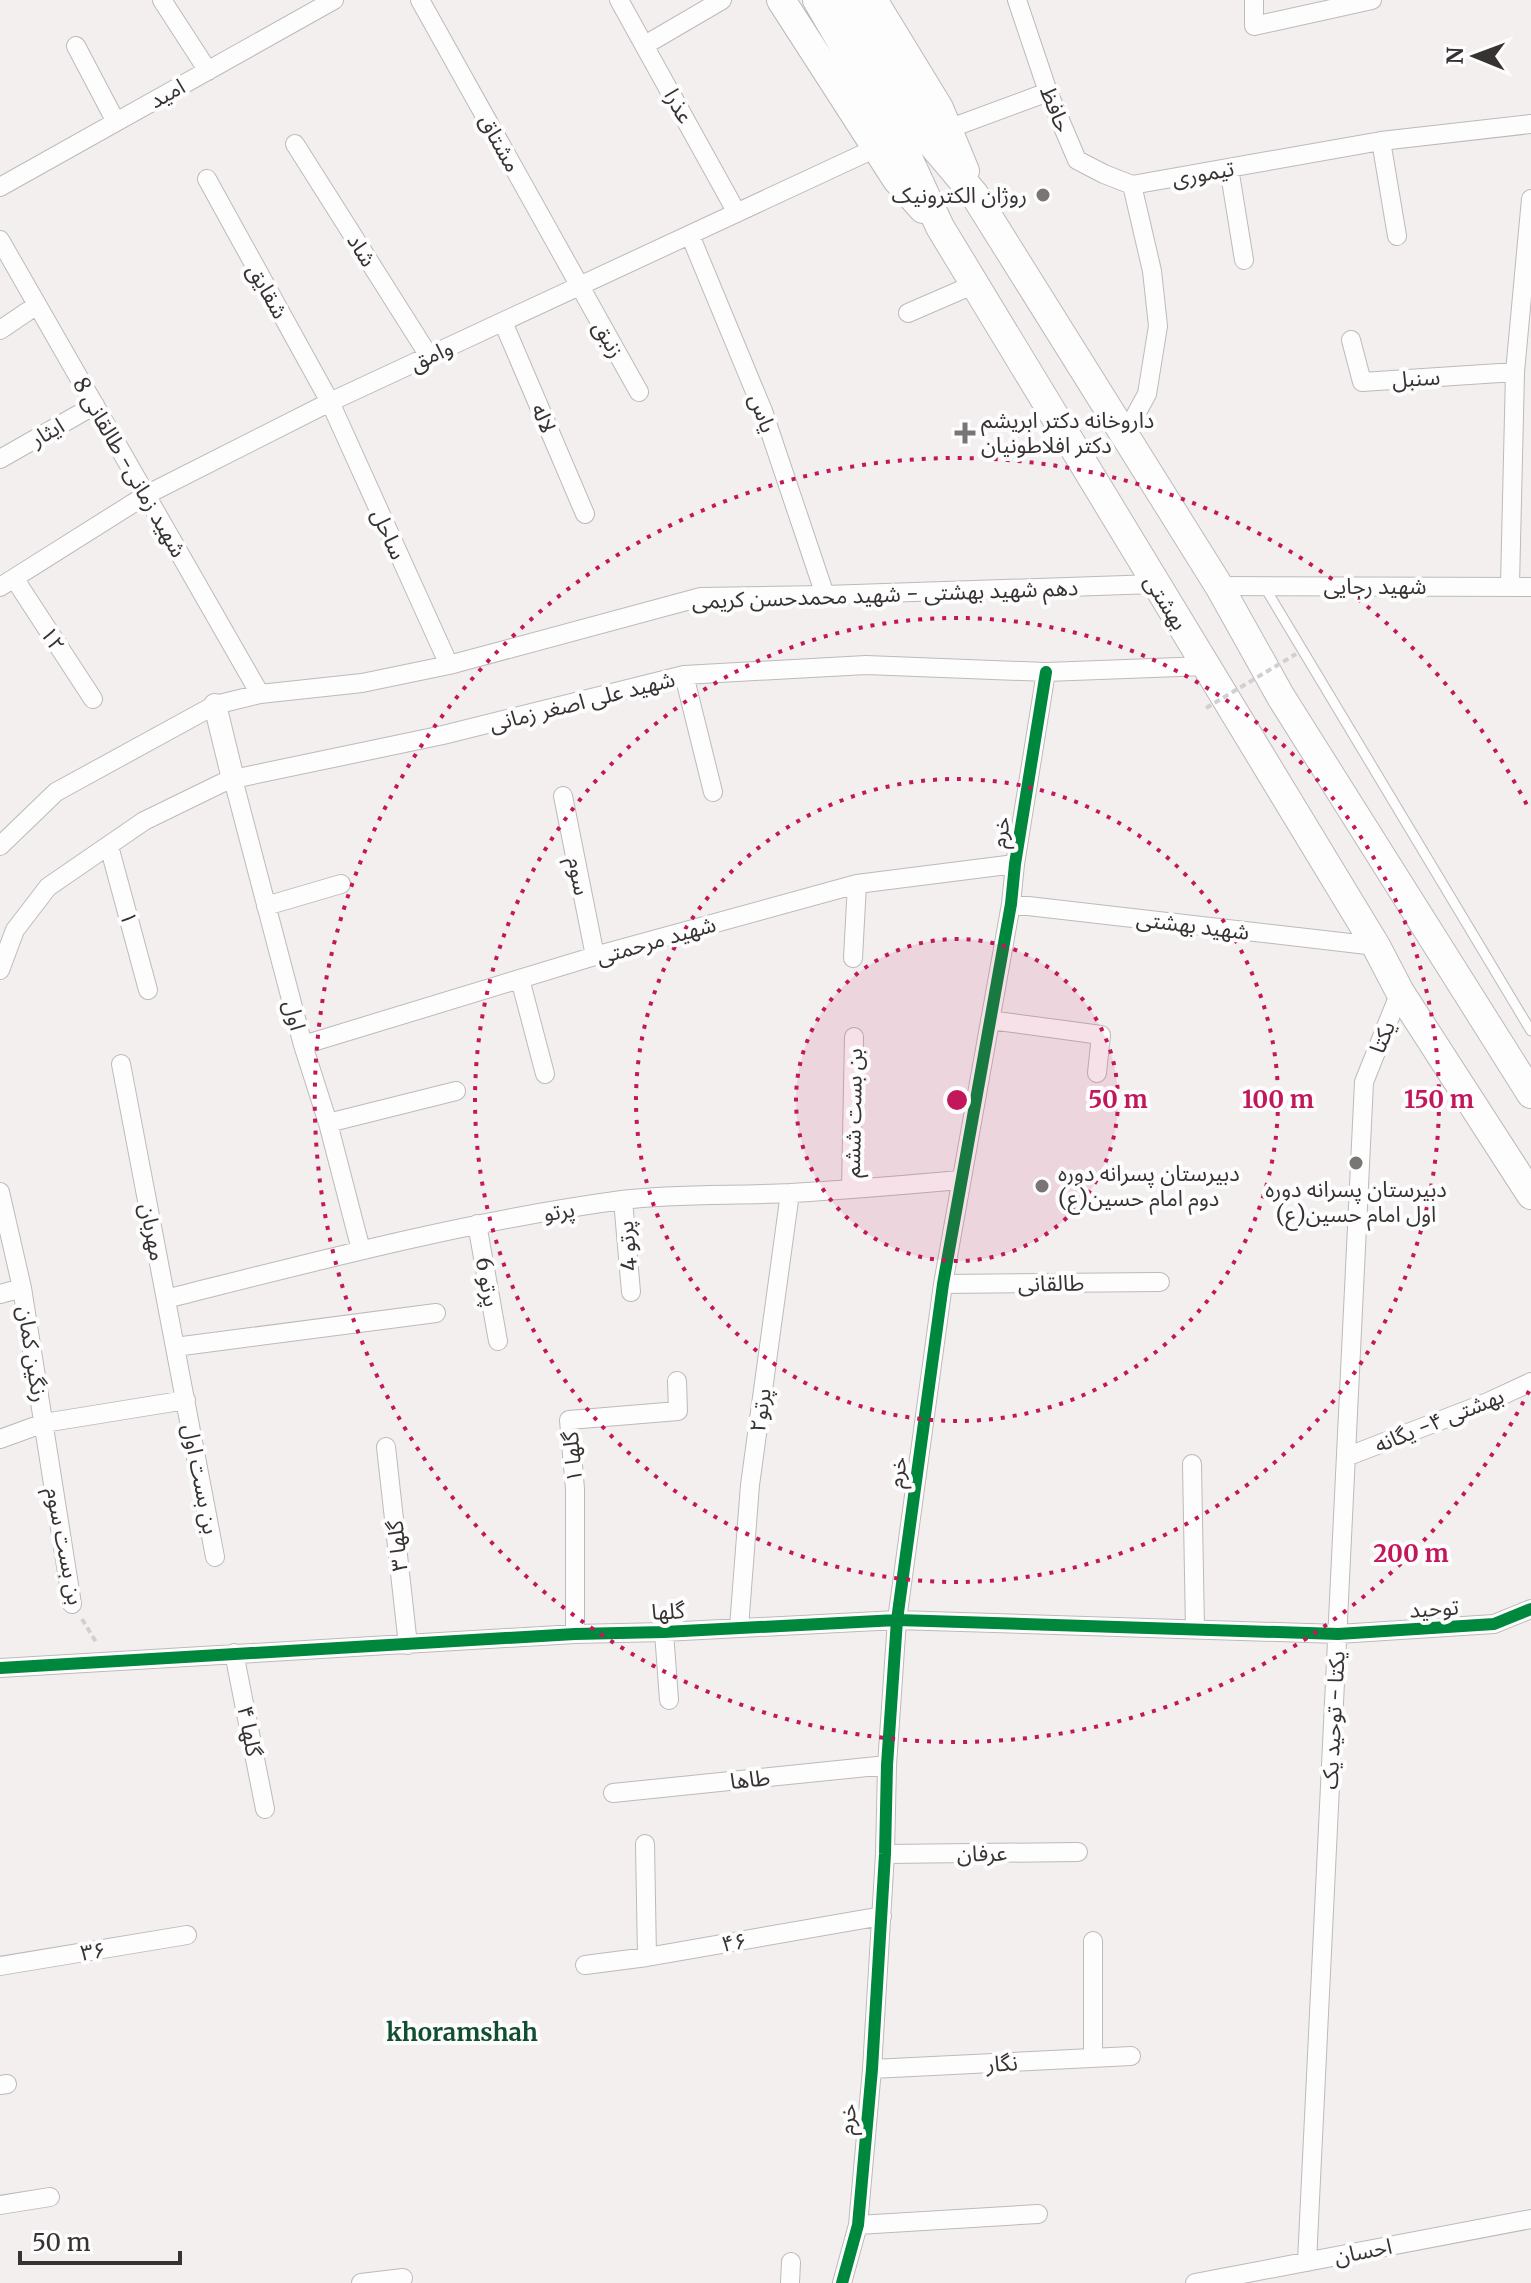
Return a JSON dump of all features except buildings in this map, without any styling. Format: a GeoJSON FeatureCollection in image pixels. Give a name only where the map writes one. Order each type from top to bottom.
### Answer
{"type":"FeatureCollection","features":[{"type":"Feature","properties":{"kind":"main road"},"geometry":{"type":"LineString","coordinates":[[781,0],[897,180],[940,227]]}},
{"type":"Feature","properties":{"kind":"main road","name":"بهشتی"},"geometry":{"type":"LineString","coordinates":[[817,0],[905,151],[940,227],[1376,946],[1400,992],[1531,1195]]}},
{"type":"Feature","properties":{"kind":"main road"},"geometry":{"type":"LineString","coordinates":[[845,0],[930,142],[974,194],[1219,586],[1281,697],[1531,1094]]}},
{"type":"Feature","properties":{"kind":"main road"},"geometry":{"type":"LineString","coordinates":[[873,0],[939,108],[974,194]]}},
{"type":"Feature","properties":{"kind":"street"},"geometry":{"type":"LineString","coordinates":[[162,0],[208,71]]}},
{"type":"Feature","properties":{"kind":"street","name":"امید"},"geometry":{"type":"LineString","coordinates":[[0,187],[334,0]]}},
{"type":"Feature","properties":{"kind":"street","name":"مشتاق"},"geometry":{"type":"LineString","coordinates":[[420,0],[580,286]]}},
{"type":"Feature","properties":{"kind":"street","name":"عذرا"},"geometry":{"type":"LineString","coordinates":[[619,0],[737,213]]}},
{"type":"Feature","properties":{"kind":"street"},"geometry":{"type":"LineString","coordinates":[[645,45],[722,0]]}},
{"type":"Feature","properties":{"kind":"street","name":"حافظ"},"geometry":{"type":"LineString","coordinates":[[1017,0],[1048,92],[1077,160],[1132,185]]}},
{"type":"Feature","properties":{"kind":"street"},"geometry":{"type":"LineString","coordinates":[[1254,0],[1254,26],[1370,0]]}},
{"type":"Feature","properties":{"kind":"street"},"geometry":{"type":"LineString","coordinates":[[76,46],[116,122]]}},
{"type":"Feature","properties":{"kind":"street"},"geometry":{"type":"LineString","coordinates":[[948,129],[1048,92]]}},
{"type":"Feature","properties":{"kind":"street","name":"تیموری"},"geometry":{"type":"LineString","coordinates":[[1132,185],[1381,141],[1531,124]]}},
{"type":"Feature","properties":{"kind":"street"},"geometry":{"type":"LineString","coordinates":[[1381,141],[1397,236]]}},
{"type":"Feature","properties":{"kind":"street","name":"شاد"},"geometry":{"type":"LineString","coordinates":[[295,144],[429,356]]}},
{"type":"Feature","properties":{"kind":"street","name":"وامق"},"geometry":{"type":"LineString","coordinates":[[7,583],[146,495],[330,402],[876,148]]}},
{"type":"Feature","properties":{"kind":"street"},"geometry":{"type":"LineString","coordinates":[[1229,168],[1244,260]]}},
{"type":"Feature","properties":{"kind":"street","name":"شقایق"},"geometry":{"type":"LineString","coordinates":[[207,179],[330,402]]}},
{"type":"Feature","properties":{"kind":"street"},"geometry":{"type":"LineString","coordinates":[[1124,436],[1147,394],[1158,326],[1152,271],[1132,185]]}},
{"type":"Feature","properties":{"kind":"street"},"geometry":{"type":"LineString","coordinates":[[1510,585],[1515,372],[1531,199]]}},
{"type":"Feature","properties":{"kind":"street","name":"یاس"},"geometry":{"type":"LineString","coordinates":[[690,235],[763,411],[825,595]]}},
{"type":"Feature","properties":{"kind":"street","name":"شهید زمانی- طالقانی 8"},"geometry":{"type":"LineString","coordinates":[[0,240],[260,694]]}},
{"type":"Feature","properties":{"kind":"street"},"geometry":{"type":"LineString","coordinates":[[908,313],[975,284]]}},
{"type":"Feature","properties":{"kind":"street","name":"زنبق"},"geometry":{"type":"LineString","coordinates":[[580,286],[639,392]]}},
{"type":"Feature","properties":{"kind":"street"},"geometry":{"type":"LineString","coordinates":[[0,330],[37,305]]}},
{"type":"Feature","properties":{"kind":"street","name":"لاله"},"geometry":{"type":"LineString","coordinates":[[503,322],[585,514]]}},
{"type":"Feature","properties":{"kind":"street","name":"سنبل"},"geometry":{"type":"LineString","coordinates":[[1351,340],[1362,382],[1515,372]]}},
{"type":"Feature","properties":{"kind":"street","name":"ساحل"},"geometry":{"type":"LineString","coordinates":[[330,402],[449,665]]}},
{"type":"Feature","properties":{"kind":"street","name":"ایثار"},"geometry":{"type":"LineString","coordinates":[[0,459],[95,405]]}},
{"type":"Feature","properties":{"kind":"street","name":"۱۲"},"geometry":{"type":"LineString","coordinates":[[7,583],[93,699]]}},
{"type":"Feature","properties":{"kind":"street","name":"دهم شهید بهشتی - شهید محمدحسن کریمی"},"geometry":{"type":"LineString","coordinates":[[0,846],[56,792],[215,705],[260,694],[362,683],[449,665],[701,597],[1155,584]]}},
{"type":"Feature","properties":{"kind":"street","name":"شهید رجایی"},"geometry":{"type":"LineString","coordinates":[[1219,586],[1531,587]]}},
{"type":"Feature","properties":{"kind":"street","name":"شهید علی اصغر زمانی"},"geometry":{"type":"LineString","coordinates":[[0,970],[15,930],[48,887],[144,821],[233,779],[443,735],[684,675],[866,665],[1046,672],[1206,666]]}},
{"type":"Feature","properties":{"kind":"street","name":"خرم"},"geometry":{"type":"LineString","coordinates":[[842,2283],[858,2225],[872,2069],[897,1620],[943,1284],[1011,904],[1046,672]]}},
{"type":"Feature","properties":{"kind":"street"},"geometry":{"type":"LineString","coordinates":[[684,675],[713,792]]}},
{"type":"Feature","properties":{"kind":"street"},"geometry":{"type":"LineString","coordinates":[[215,705],[233,779]]}},
{"type":"Feature","properties":{"kind":"street","name":"اول"},"geometry":{"type":"LineString","coordinates":[[233,779],[361,1250]]}},
{"type":"Feature","properties":{"kind":"street","name":"سوم"},"geometry":{"type":"LineString","coordinates":[[563,796],[595,956]]}},
{"type":"Feature","properties":{"kind":"street","name":"۱"},"geometry":{"type":"LineString","coordinates":[[109,846],[148,990]]}},
{"type":"Feature","properties":{"kind":"street","name":"شهید مرحمتی"},"geometry":{"type":"LineString","coordinates":[[303,1045],[595,956],[857,884],[1015,864]]}},
{"type":"Feature","properties":{"kind":"street"},"geometry":{"type":"LineString","coordinates":[[266,906],[341,884]]}},
{"type":"Feature","properties":{"kind":"street"},"geometry":{"type":"LineString","coordinates":[[853,958],[857,884]]}},
{"type":"Feature","properties":{"kind":"street","name":"شهید بهشتی"},"geometry":{"type":"LineString","coordinates":[[1011,904],[1376,946]]}},
{"type":"Feature","properties":{"kind":"street"},"geometry":{"type":"LineString","coordinates":[[520,979],[545,1074]]}},
{"type":"Feature","properties":{"kind":"street","name":"یکتا"},"geometry":{"type":"LineString","coordinates":[[1364,1082],[1400,992]]}},
{"type":"Feature","properties":{"kind":"street"},"geometry":{"type":"LineString","coordinates":[[990,1020],[1101,1035],[1097,1073]]}},
{"type":"Feature","properties":{"kind":"street","name":"بن بست ششم"},"geometry":{"type":"LineString","coordinates":[[851,1189],[854,1037]]}},
{"type":"Feature","properties":{"kind":"street","name":"مهربان"},"geometry":{"type":"LineString","coordinates":[[121,1064],[186,1400]]}},
{"type":"Feature","properties":{"kind":"street","name":"یکتا - توحید یک"},"geometry":{"type":"LineString","coordinates":[[1307,2262],[1364,1082]]}},
{"type":"Feature","properties":{"kind":"street"},"geometry":{"type":"LineString","coordinates":[[328,1123],[456,1091]]}},
{"type":"Feature","properties":{"kind":"street","name":"پرتو"},"geometry":{"type":"LineString","coordinates":[[166,1299],[477,1224],[623,1200],[681,1195],[790,1193],[960,1180]]}},
{"type":"Feature","properties":{"kind":"street","name":"رنگین کمان"},"geometry":{"type":"LineString","coordinates":[[0,1192],[22,1288],[44,1423]]}},
{"type":"Feature","properties":{"kind":"street","name":"پرتو۲"},"geometry":{"type":"LineString","coordinates":[[739,1627],[750,1485],[790,1193]]}},
{"type":"Feature","properties":{"kind":"street","name":"پرتو 4"},"geometry":{"type":"LineString","coordinates":[[623,1200],[631,1292]]}},
{"type":"Feature","properties":{"kind":"street","name":"پرتو 6"},"geometry":{"type":"LineString","coordinates":[[477,1224],[498,1341]]}},
{"type":"Feature","properties":{"kind":"street","name":"طالقانی"},"geometry":{"type":"LineString","coordinates":[[943,1284],[1160,1282]]}},
{"type":"Feature","properties":{"kind":"street"},"geometry":{"type":"LineString","coordinates":[[0,1294],[22,1288]]}},
{"type":"Feature","properties":{"kind":"street"},"geometry":{"type":"LineString","coordinates":[[175,1347],[436,1313]]}},
{"type":"Feature","properties":{"kind":"street","name":"گلها ۱"},"geometry":{"type":"LineString","coordinates":[[575,1634],[575,1489],[569,1420],[678,1411],[677,1381]]}},
{"type":"Feature","properties":{"kind":"street","name":"بهشتی ۴- یگانه"},"geometry":{"type":"LineString","coordinates":[[1346,1457],[1531,1382]]}},
{"type":"Feature","properties":{"kind":"street"},"geometry":{"type":"LineString","coordinates":[[0,1439],[44,1423],[186,1400]]}},
{"type":"Feature","properties":{"kind":"street","name":"بن بست اول"},"geometry":{"type":"LineString","coordinates":[[186,1400],[215,1557]]}},
{"type":"Feature","properties":{"kind":"street","name":"بن بست سوم"},"geometry":{"type":"LineString","coordinates":[[44,1423],[72,1604]]}},
{"type":"Feature","properties":{"kind":"street","name":"گلها ۳"},"geometry":{"type":"LineString","coordinates":[[386,1447],[408,1645]]}},
{"type":"Feature","properties":{"kind":"street"},"geometry":{"type":"LineString","coordinates":[[1192,1464],[1195,1629]]}},
{"type":"Feature","properties":{"kind":"street","name":"توحید"},"geometry":{"type":"LineString","coordinates":[[1338,1634],[1494,1624],[1531,1609]]}},
{"type":"Feature","properties":{"kind":"street","name":"گلها"},"geometry":{"type":"LineString","coordinates":[[0,1668],[575,1634],[897,1620],[1338,1634]]}},
{"type":"Feature","properties":{"kind":"street"},"geometry":{"type":"LineString","coordinates":[[664,1632],[669,1700]]}},
{"type":"Feature","properties":{"kind":"street","name":"گلها ۴"},"geometry":{"type":"LineString","coordinates":[[234,1653],[265,1809]]}},
{"type":"Feature","properties":{"kind":"street","name":"طاها"},"geometry":{"type":"LineString","coordinates":[[613,1793],[887,1765]]}},
{"type":"Feature","properties":{"kind":"street"},"geometry":{"type":"LineString","coordinates":[[645,1844],[647,1957]]}},
{"type":"Feature","properties":{"kind":"street","name":"عرفان"},"geometry":{"type":"LineString","coordinates":[[885,1854],[1078,1852]]}},
{"type":"Feature","properties":{"kind":"street","name":"۴۶"},"geometry":{"type":"LineString","coordinates":[[585,1965],[882,1916]]}},
{"type":"Feature","properties":{"kind":"street","name":"۳۶"},"geometry":{"type":"LineString","coordinates":[[0,1966],[187,1935]]}},
{"type":"Feature","properties":{"kind":"street"},"geometry":{"type":"LineString","coordinates":[[1093,1941],[1093,2058]]}},
{"type":"Feature","properties":{"kind":"street","name":"نگار"},"geometry":{"type":"LineString","coordinates":[[872,2069],[1131,2056]]}},
{"type":"Feature","properties":{"kind":"street"},"geometry":{"type":"LineString","coordinates":[[0,2205],[50,2197]]}},
{"type":"Feature","properties":{"kind":"street"},"geometry":{"type":"LineString","coordinates":[[858,2225],[1038,2214]]}},
{"type":"Feature","properties":{"kind":"street","name":"احسان"},"geometry":{"type":"LineString","coordinates":[[1195,2283],[1284,2275],[1307,2262],[1531,2219]]}},
{"type":"Feature","properties":{"kind":"street"},"geometry":{"type":"LineString","coordinates":[[790,2283],[791,2262]]}},
{"type":"Feature","properties":{"kind":"street"},"geometry":{"type":"LineString","coordinates":[[361,2283],[403,2278]]}},
{"type":"Feature","properties":{"kind":"lane"},"geometry":{"type":"LineString","coordinates":[[1264,586],[1531,1031]]}},
{"type":"Feature","properties":{"kind":"path"},"geometry":{"type":"LineString","coordinates":[[1206,708],[1296,654]]}},
{"type":"Feature","properties":{"kind":"cycle path"},"geometry":{"type":"LineString","coordinates":[[842,2283],[858,2225],[872,2069],[897,1620],[943,1284],[1011,904],[1046,672]]}},
{"type":"Feature","properties":{"kind":"cycle path"},"geometry":{"type":"LineString","coordinates":[[0,1668],[575,1634],[897,1620],[1338,1634],[1494,1624],[1531,1609]]}},
{"type":"Feature","properties":{"kind":"place","name":"روژان الکترونیک"},"geometry":{"type":"Point","coordinates":[1043,195]}},
{"type":"Feature","properties":{"kind":"place","name":"داروخانه دکتر ابریشم دکتر افلاطونیان"},"geometry":{"type":"Point","coordinates":[965,433]}},
{"type":"Feature","properties":{"kind":"place","name":"دبیرستان پسرانه دوره اول امام حسین(ع)"},"geometry":{"type":"Point","coordinates":[1356,1163]}},
{"type":"Feature","properties":{"kind":"place","name":"دبیرستان پسرانه دوره دوم امام حسین(ع)"},"geometry":{"type":"Point","coordinates":[1042,1186]}},
{"type":"Feature","properties":{"kind":"district","name":"khoramshah"},"geometry":{"type":"Point","coordinates":[462,2032]}}]}
